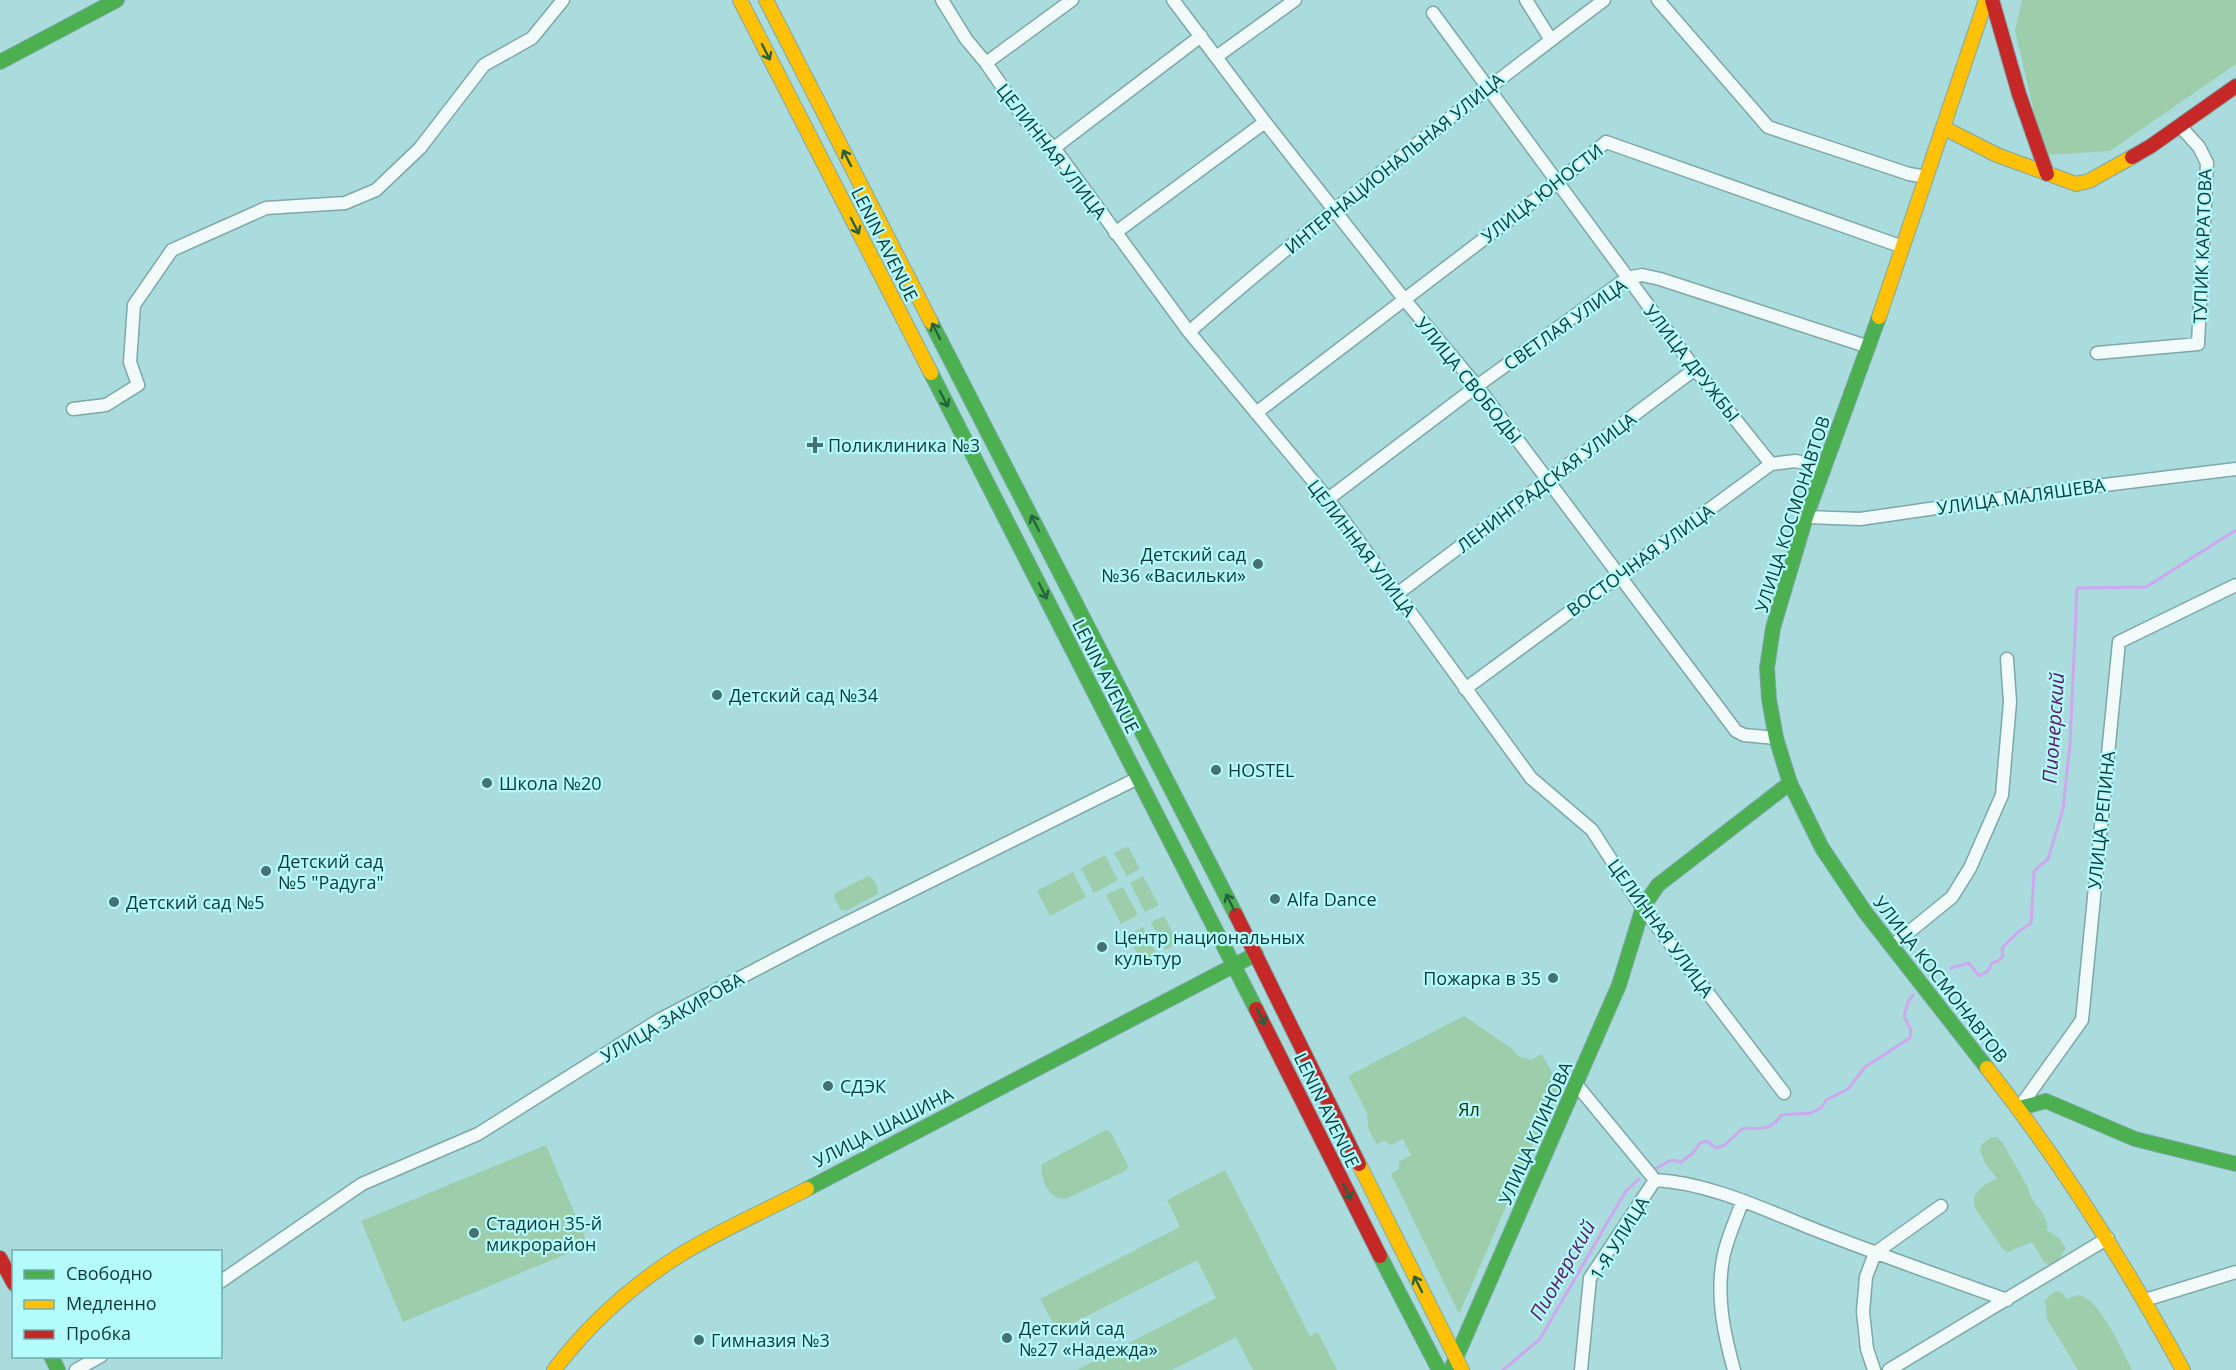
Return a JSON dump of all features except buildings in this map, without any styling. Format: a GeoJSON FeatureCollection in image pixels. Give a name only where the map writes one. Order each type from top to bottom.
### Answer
{"type":"FeatureCollection","features":[{"type":"Feature","properties":{"kind":"main road"},"geometry":{"type":"LineString","coordinates":[[0,62],[117,0]]}},
{"type":"Feature","properties":{"kind":"main road","name":"LENIN AVENUE"},"geometry":{"type":"LineString","coordinates":[[740,0],[1234,965],[1438,1370]]}},
{"type":"Feature","properties":{"kind":"main road","name":"LENIN AVENUE"},"geometry":{"type":"LineString","coordinates":[[766,0],[1256,954],[1456,1366]]}},
{"type":"Feature","properties":{"kind":"main road","name":"УЛИЦА КОСМОНАВТОВ"},"geometry":{"type":"LineString","coordinates":[[1986,0],[1869,347],[1806,517],[1773,628],[1767,668],[1769,699],[1776,738],[1790,783],[1822,848],[1865,912],[2019,1108],[2108,1238],[2145,1300],[2182,1370]]}},
{"type":"Feature","properties":{"kind":"main road"},"geometry":{"type":"LineString","coordinates":[[1992,0],[2019,94],[2047,174]]}},
{"type":"Feature","properties":{"kind":"main road"},"geometry":{"type":"LineString","coordinates":[[1944,128],[1997,155],[2076,184],[2089,181],[2151,146],[2236,86]]}},
{"type":"Feature","properties":{"kind":"main road"},"geometry":{"type":"LineString","coordinates":[[1030,567],[1051,555]]}},
{"type":"Feature","properties":{"kind":"main road","name":"УЛИЦА КЛИНОВА"},"geometry":{"type":"LineString","coordinates":[[1456,1366],[1619,985],[1643,907],[1658,885],[1790,783]]}},
{"type":"Feature","properties":{"kind":"main road","name":"УЛИЦА ШАШИНА"},"geometry":{"type":"LineString","coordinates":[[554,1370],[578,1339],[604,1312],[640,1281],[682,1254],[1256,954]]}},
{"type":"Feature","properties":{"kind":"main road"},"geometry":{"type":"LineString","coordinates":[[2019,1108],[2046,1101],[2135,1139],[2236,1164]]}},
{"type":"Feature","properties":{"kind":"main road"},"geometry":{"type":"LineString","coordinates":[[0,1258],[12,1280]]}},
{"type":"Feature","properties":{"kind":"street"},"geometry":{"type":"LineString","coordinates":[[73,409],[106,405],[138,385],[130,362],[134,305],[172,250],[266,208],[345,203],[376,190],[420,148],[484,65],[532,38],[563,0]]}},
{"type":"Feature","properties":{"kind":"street","name":"ЦЕЛИННАЯ УЛИЦА"},"geometry":{"type":"LineString","coordinates":[[942,0],[966,39],[986,63],[1026,122],[1054,148],[1189,332],[1328,499],[1531,778],[1592,830],[1643,907],[1784,1093]]}},
{"type":"Feature","properties":{"kind":"street"},"geometry":{"type":"LineString","coordinates":[[986,63],[1072,0]]}},
{"type":"Feature","properties":{"kind":"street","name":"УЛИЦА СВОБОДЫ"},"geometry":{"type":"LineString","coordinates":[[1173,0],[1404,299],[1477,386],[1736,730],[1744,735],[1776,738]]}},
{"type":"Feature","properties":{"kind":"street"},"geometry":{"type":"LineString","coordinates":[[1216,57],[1295,0]]}},
{"type":"Feature","properties":{"kind":"street"},"geometry":{"type":"LineString","coordinates":[[1526,0],[1551,40]]}},
{"type":"Feature","properties":{"kind":"street","name":"ИНТЕРНАЦИОНАЛЬНАЯ УЛИЦА"},"geometry":{"type":"LineString","coordinates":[[1189,332],[1245,283],[1487,88],[1604,0]]}},
{"type":"Feature","properties":{"kind":"street"},"geometry":{"type":"LineString","coordinates":[[1658,0],[1768,127],[1909,174],[1926,177]]}},
{"type":"Feature","properties":{"kind":"street","name":"УЛИЦА ДРУЖБЫ"},"geometry":{"type":"LineString","coordinates":[[1433,13],[1695,369],[1771,464]]}},
{"type":"Feature","properties":{"kind":"street"},"geometry":{"type":"LineString","coordinates":[[1054,148],[1201,36]]}},
{"type":"Feature","properties":{"kind":"street"},"geometry":{"type":"LineString","coordinates":[[1115,233],[1265,122]]}},
{"type":"Feature","properties":{"kind":"street","name":"ТУПИК КАРАТОВА"},"geometry":{"type":"LineString","coordinates":[[2097,353],[2198,344],[2207,164],[2199,147],[2180,126]]}},
{"type":"Feature","properties":{"kind":"street","name":"УЛИЦА ЮНОСТИ"},"geometry":{"type":"LineString","coordinates":[[1256,413],[1557,183],[1606,142],[1903,247]]}},
{"type":"Feature","properties":{"kind":"street","name":"СВЕТЛАЯ УЛИЦА"},"geometry":{"type":"LineString","coordinates":[[1328,499],[1477,386],[1627,278],[1642,275],[1660,279],[1869,347]]}},
{"type":"Feature","properties":{"kind":"street","name":"ЛЕНИНГРАДСКАЯ УЛИЦА"},"geometry":{"type":"LineString","coordinates":[[1397,594],[1695,369]]}},
{"type":"Feature","properties":{"kind":"street"},"geometry":{"type":"LineString","coordinates":[[1771,464],[1795,461],[1824,468]]}},
{"type":"Feature","properties":{"kind":"street","name":"ВОСТОЧНАЯ УЛИЦА"},"geometry":{"type":"LineString","coordinates":[[1465,689],[1771,464]]}},
{"type":"Feature","properties":{"kind":"street","name":"УЛИЦА МАЛЯШЕВА"},"geometry":{"type":"LineString","coordinates":[[1806,517],[1860,519],[2047,492],[2236,469]]}},
{"type":"Feature","properties":{"kind":"street","name":"УЛИЦА РЕПИНА"},"geometry":{"type":"LineString","coordinates":[[2019,1108],[2082,1020],[2119,642],[2236,585]]}},
{"type":"Feature","properties":{"kind":"street"},"geometry":{"type":"LineString","coordinates":[[1893,945],[1952,897],[1970,868],[2002,795],[2010,702],[2007,659]]}},
{"type":"Feature","properties":{"kind":"street","name":"УЛИЦА ЗАКИРОВА"},"geometry":{"type":"LineString","coordinates":[[222,1281],[362,1184],[478,1134],[659,1020],[822,935],[1138,778]]}},
{"type":"Feature","properties":{"kind":"street"},"geometry":{"type":"LineString","coordinates":[[1576,1084],[1655,1180],[1679,1181],[1742,1202],[2007,1300]]}},
{"type":"Feature","properties":{"kind":"street","name":"1-Я УЛИЦА"},"geometry":{"type":"LineString","coordinates":[[1581,1370],[1590,1278],[1655,1180]]}},
{"type":"Feature","properties":{"kind":"street"},"geometry":{"type":"LineString","coordinates":[[1734,1370],[1723,1323],[1720,1295],[1723,1258],[1742,1202]]}},
{"type":"Feature","properties":{"kind":"street"},"geometry":{"type":"LineString","coordinates":[[1874,1370],[1867,1348],[1863,1312],[1866,1277],[1875,1253],[1941,1206]]}},
{"type":"Feature","properties":{"kind":"street"},"geometry":{"type":"LineString","coordinates":[[1889,1370],[2108,1238]]}},
{"type":"Feature","properties":{"kind":"street"},"geometry":{"type":"LineString","coordinates":[[2145,1300],[2236,1272]]}},
{"type":"Feature","properties":{"kind":"street"},"geometry":{"type":"LineString","coordinates":[[76,1370],[97,1358]]}},
{"type":"Feature","properties":{"kind":"green space"},"geometry":{"type":"Polygon","coordinates":[[[2022,0],[2236,0],[2236,64],[2110,151],[2044,155],[2015,30],[2022,0]]]}},
{"type":"Feature","properties":{"kind":"green space"},"geometry":{"type":"Polygon","coordinates":[[[1128,846],[1140,869],[1127,876],[1114,853],[1128,846]]]}},
{"type":"Feature","properties":{"kind":"green space"},"geometry":{"type":"Polygon","coordinates":[[[1105,855],[1118,880],[1094,893],[1081,868],[1105,855]]]}},
{"type":"Feature","properties":{"kind":"green space"},"geometry":{"type":"Polygon","coordinates":[[[1073,872],[1086,897],[1050,916],[1037,891],[1073,872]]]}},
{"type":"Feature","properties":{"kind":"green space"},"geometry":{"type":"Polygon","coordinates":[[[868,876],[876,883],[878,894],[846,911],[841,910],[834,898],[835,893],[868,876]]]}},
{"type":"Feature","properties":{"kind":"green space"},"geometry":{"type":"Polygon","coordinates":[[[1143,876],[1159,905],[1145,912],[1130,883],[1143,876]]]}},
{"type":"Feature","properties":{"kind":"green space"},"geometry":{"type":"Polygon","coordinates":[[[1123,887],[1138,915],[1121,924],[1106,895],[1123,887]]]}},
{"type":"Feature","properties":{"kind":"green space"},"geometry":{"type":"Polygon","coordinates":[[[1164,916],[1178,943],[1165,950],[1151,922],[1164,916]]]}},
{"type":"Feature","properties":{"kind":"green space"},"geometry":{"type":"Polygon","coordinates":[[[1143,927],[1159,959],[1144,967],[1128,935],[1143,927]]]}},
{"type":"Feature","properties":{"kind":"green space","name":"Ял"},"geometry":{"type":"Polygon","coordinates":[[[1464,1016],[1514,1050],[1518,1056],[1531,1060],[1542,1054],[1559,1085],[1459,1314],[1391,1174],[1399,1169],[1399,1162],[1411,1155],[1403,1139],[1391,1145],[1384,1141],[1376,1144],[1368,1127],[1367,1113],[1348,1076],[1464,1016]]]}},
{"type":"Feature","properties":{"kind":"green space"},"geometry":{"type":"Polygon","coordinates":[[[1106,1130],[1111,1133],[1128,1165],[1127,1170],[1068,1198],[1062,1199],[1052,1194],[1042,1176],[1042,1164],[1106,1130]]]}},
{"type":"Feature","properties":{"kind":"green space"},"geometry":{"type":"Polygon","coordinates":[[[1992,1137],[1997,1137],[2002,1142],[2029,1189],[2030,1195],[2043,1214],[2047,1230],[2059,1238],[2066,1248],[2057,1263],[2051,1266],[2044,1262],[2032,1242],[2008,1252],[2003,1249],[1975,1208],[1974,1197],[1979,1189],[1997,1179],[1985,1163],[1980,1150],[1982,1144],[1992,1137]]]}},
{"type":"Feature","properties":{"kind":"green space","name":"Стадион 35-й микрорайон"},"geometry":{"type":"Polygon","coordinates":[[[546,1145],[588,1245],[403,1322],[361,1221],[546,1145]]]}},
{"type":"Feature","properties":{"kind":"green space"},"geometry":{"type":"Polygon","coordinates":[[[1225,1170],[1310,1336],[1318,1332],[1337,1370],[1253,1370],[1236,1337],[1172,1370],[1077,1370],[1216,1298],[1197,1260],[1057,1331],[1040,1299],[1180,1227],[1167,1200],[1225,1170]]]}},
{"type":"Feature","properties":{"kind":"green space"},"geometry":{"type":"Polygon","coordinates":[[[2060,1291],[2067,1299],[2078,1295],[2094,1305],[2110,1326],[2132,1370],[2078,1370],[2047,1319],[2045,1300],[2054,1292],[2060,1291]]]}},
{"type":"Feature","properties":{"kind":"waterway","name":"Пионерский"},"geometry":{"type":"LineString","coordinates":[[1951,968],[1969,963],[1979,976],[1988,971],[1992,963],[2003,956],[2002,948],[2031,923],[2034,871],[2048,859],[2063,809],[2070,745],[2077,588],[2146,587],[2236,530]]}},
{"type":"Feature","properties":{"kind":"waterway","name":"Пионерский"},"geometry":{"type":"LineString","coordinates":[[1655,1169],[1671,1160],[1681,1162],[1693,1153],[1700,1143],[1707,1141],[1716,1148],[1725,1145],[1743,1128],[1765,1128],[1774,1124],[1781,1115],[1811,1113],[1821,1108],[1826,1100],[1848,1089],[1865,1067],[1910,1038],[1911,1030],[1904,1016],[1908,1002],[1913,995]]}},
{"type":"Feature","properties":{"kind":"waterway","name":"Пионерский"},"geometry":{"type":"LineString","coordinates":[[1503,1370],[1540,1339],[1625,1192],[1639,1179]]}},
{"type":"Feature","properties":{"kind":"traffic: fast"},"geometry":{"type":"LineString","coordinates":[[0,62],[117,0]]}},
{"type":"Feature","properties":{"kind":"traffic: fast"},"geometry":{"type":"LineString","coordinates":[[1879,317],[1806,517],[1773,628],[1767,668],[1769,699],[1776,738],[1790,783],[1822,848],[1865,912],[1987,1068]]}},
{"type":"Feature","properties":{"kind":"traffic: fast"},"geometry":{"type":"LineString","coordinates":[[931,322],[1236,915]]}},
{"type":"Feature","properties":{"kind":"traffic: fast"},"geometry":{"type":"LineString","coordinates":[[931,373],[1256,1009]]}},
{"type":"Feature","properties":{"kind":"traffic: fast"},"geometry":{"type":"LineString","coordinates":[[1452,1367],[1619,985],[1643,907],[1658,885],[1790,783]]}},
{"type":"Feature","properties":{"kind":"traffic: fast"},"geometry":{"type":"LineString","coordinates":[[807,1189],[1256,954]]}},
{"type":"Feature","properties":{"kind":"traffic: fast"},"geometry":{"type":"LineString","coordinates":[[2019,1108],[2046,1101],[2135,1139],[2236,1164]]}},
{"type":"Feature","properties":{"kind":"traffic: fast"},"geometry":{"type":"LineString","coordinates":[[1380,1256],[1439,1370]]}},
{"type":"Feature","properties":{"kind":"traffic: fast"},"geometry":{"type":"LineString","coordinates":[[52,1358],[58,1370]]}},
{"type":"Feature","properties":{"kind":"traffic: slow"},"geometry":{"type":"LineString","coordinates":[[740,0],[931,373]]}},
{"type":"Feature","properties":{"kind":"traffic: slow"},"geometry":{"type":"LineString","coordinates":[[766,0],[931,322]]}},
{"type":"Feature","properties":{"kind":"traffic: slow"},"geometry":{"type":"LineString","coordinates":[[1879,317],[1986,0]]}},
{"type":"Feature","properties":{"kind":"traffic: slow"},"geometry":{"type":"LineString","coordinates":[[1944,128],[1997,155],[2076,184],[2089,181],[2132,157]]}},
{"type":"Feature","properties":{"kind":"traffic: slow"},"geometry":{"type":"LineString","coordinates":[[1987,1068],[2067,1177],[2138,1291],[2183,1370]]}},
{"type":"Feature","properties":{"kind":"traffic: slow"},"geometry":{"type":"LineString","coordinates":[[1359,1164],[1462,1370]]}},
{"type":"Feature","properties":{"kind":"traffic: slow"},"geometry":{"type":"LineString","coordinates":[[554,1370],[596,1322],[662,1267],[711,1237],[807,1189]]}},
{"type":"Feature","properties":{"kind":"traffic: jam"},"geometry":{"type":"LineString","coordinates":[[1992,0],[2019,94],[2047,174]]}},
{"type":"Feature","properties":{"kind":"traffic: jam"},"geometry":{"type":"LineString","coordinates":[[2132,157],[2236,86]]}},
{"type":"Feature","properties":{"kind":"traffic: jam"},"geometry":{"type":"LineString","coordinates":[[1236,915],[1359,1164]]}},
{"type":"Feature","properties":{"kind":"traffic: jam"},"geometry":{"type":"LineString","coordinates":[[1256,1009],[1380,1256]]}},
{"type":"Feature","properties":{"kind":"traffic: jam"},"geometry":{"type":"LineString","coordinates":[[0,1258],[12,1280]]}},
{"type":"Feature","properties":{"kind":"place","name":"Поликлиника №3"},"geometry":{"type":"Point","coordinates":[815,445]}},
{"type":"Feature","properties":{"kind":"place","name":"Детский сад №36 «Васильки»"},"geometry":{"type":"Point","coordinates":[1258,564]}},
{"type":"Feature","properties":{"kind":"place","name":"Детский сад №34"},"geometry":{"type":"Point","coordinates":[717,695]}},
{"type":"Feature","properties":{"kind":"place","name":"HOSTEL"},"geometry":{"type":"Point","coordinates":[1216,770]}},
{"type":"Feature","properties":{"kind":"place","name":"Школа №20"},"geometry":{"type":"Point","coordinates":[487,783]}},
{"type":"Feature","properties":{"kind":"place","name":"Детский сад №5 \"Радуга\""},"geometry":{"type":"Point","coordinates":[266,871]}},
{"type":"Feature","properties":{"kind":"place","name":"Alfa Dance"},"geometry":{"type":"Point","coordinates":[1275,899]}},
{"type":"Feature","properties":{"kind":"place","name":"Детский сад №5"},"geometry":{"type":"Point","coordinates":[114,902]}},
{"type":"Feature","properties":{"kind":"place","name":"Центр национальных культур"},"geometry":{"type":"Point","coordinates":[1102,947]}},
{"type":"Feature","properties":{"kind":"place","name":"Пожарка в 35"},"geometry":{"type":"Point","coordinates":[1553,978]}},
{"type":"Feature","properties":{"kind":"place","name":"СДЭК"},"geometry":{"type":"Point","coordinates":[828,1086]}},
{"type":"Feature","properties":{"kind":"place","name":"Стадион 35-й микрорайон"},"geometry":{"type":"Point","coordinates":[474,1233]}},
{"type":"Feature","properties":{"kind":"place","name":"Детский сад №27 «Надежда»"},"geometry":{"type":"Point","coordinates":[1007,1338]}},
{"type":"Feature","properties":{"kind":"place","name":"Гимназия №3"},"geometry":{"type":"Point","coordinates":[699,1340]}}]}
